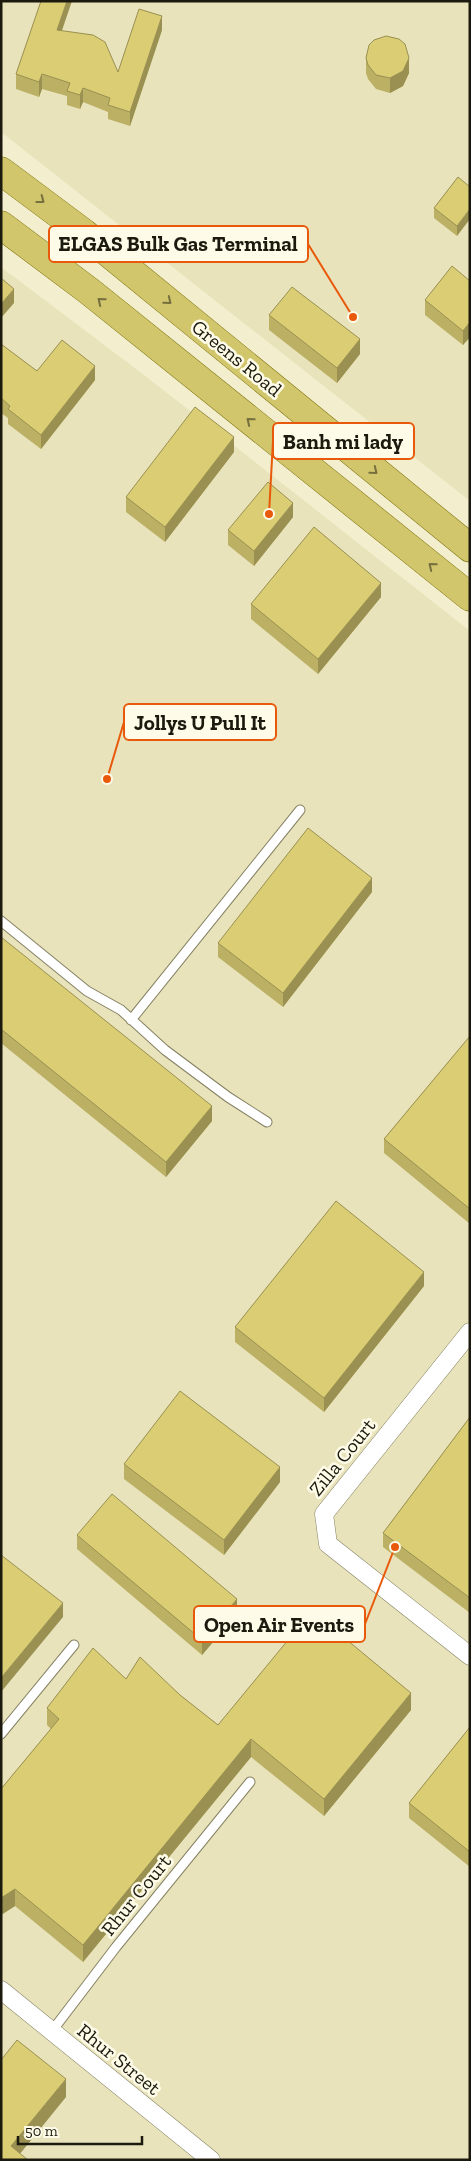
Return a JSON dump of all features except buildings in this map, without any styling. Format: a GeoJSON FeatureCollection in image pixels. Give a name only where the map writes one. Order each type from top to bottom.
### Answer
{"type":"FeatureCollection","features":[{"type":"Feature","properties":{"kind":"main road","name":"Greens Road"},"geometry":{"type":"LineString","coordinates":[[1,171],[77,227],[470,548]]}},
{"type":"Feature","properties":{"kind":"main road","name":"Greens Road"},"geometry":{"type":"LineString","coordinates":[[1,225],[89,291],[470,596]]}},
{"type":"Feature","properties":{"kind":"main road"},"geometry":{"type":"LineString","coordinates":[[207,386],[233,355]]}},
{"type":"Feature","properties":{"kind":"street","name":"Zilla Court"},"geometry":{"type":"LineString","coordinates":[[470,1332],[324,1514],[328,1544],[470,1656]]}},
{"type":"Feature","properties":{"kind":"street","name":"Rhur Street"},"geometry":{"type":"LineString","coordinates":[[1,1990],[211,2160]]}},
{"type":"Feature","properties":{"kind":"lane"},"geometry":{"type":"LineString","coordinates":[[131,1020],[300,810]]}},
{"type":"Feature","properties":{"kind":"lane"},"geometry":{"type":"LineString","coordinates":[[1,921],[87,991],[121,1010],[188,1067],[228,1097],[267,1122]]}},
{"type":"Feature","properties":{"kind":"lane"},"geometry":{"type":"LineString","coordinates":[[1,1734],[74,1645]]}},
{"type":"Feature","properties":{"kind":"lane","name":"Rhur Court"},"geometry":{"type":"LineString","coordinates":[[52,2031],[116,1947],[250,1782]]}},
{"type":"Feature","properties":{"kind":"shaded area"},"geometry":{"type":"Polygon","coordinates":[[[1,1],[470,1],[470,501],[1,132],[1,1]]]}},
{"type":"Feature","properties":{"kind":"shaded area"},"geometry":{"type":"Polygon","coordinates":[[[1,267],[148,378],[470,631],[470,2160],[1,2160],[1,267]]]}},
{"type":"Feature","properties":{"kind":"place","name":"ELGAS Bulk Gas Terminal"},"geometry":{"type":"Point","coordinates":[353,317]}},
{"type":"Feature","properties":{"kind":"place","name":"Banh mi lady"},"geometry":{"type":"Point","coordinates":[269,514]}},
{"type":"Feature","properties":{"kind":"place","name":"Jollys U Pull It"},"geometry":{"type":"Point","coordinates":[107,779]}},
{"type":"Feature","properties":{"kind":"place","name":"Open Air Events"},"geometry":{"type":"Point","coordinates":[395,1547]}}]}
